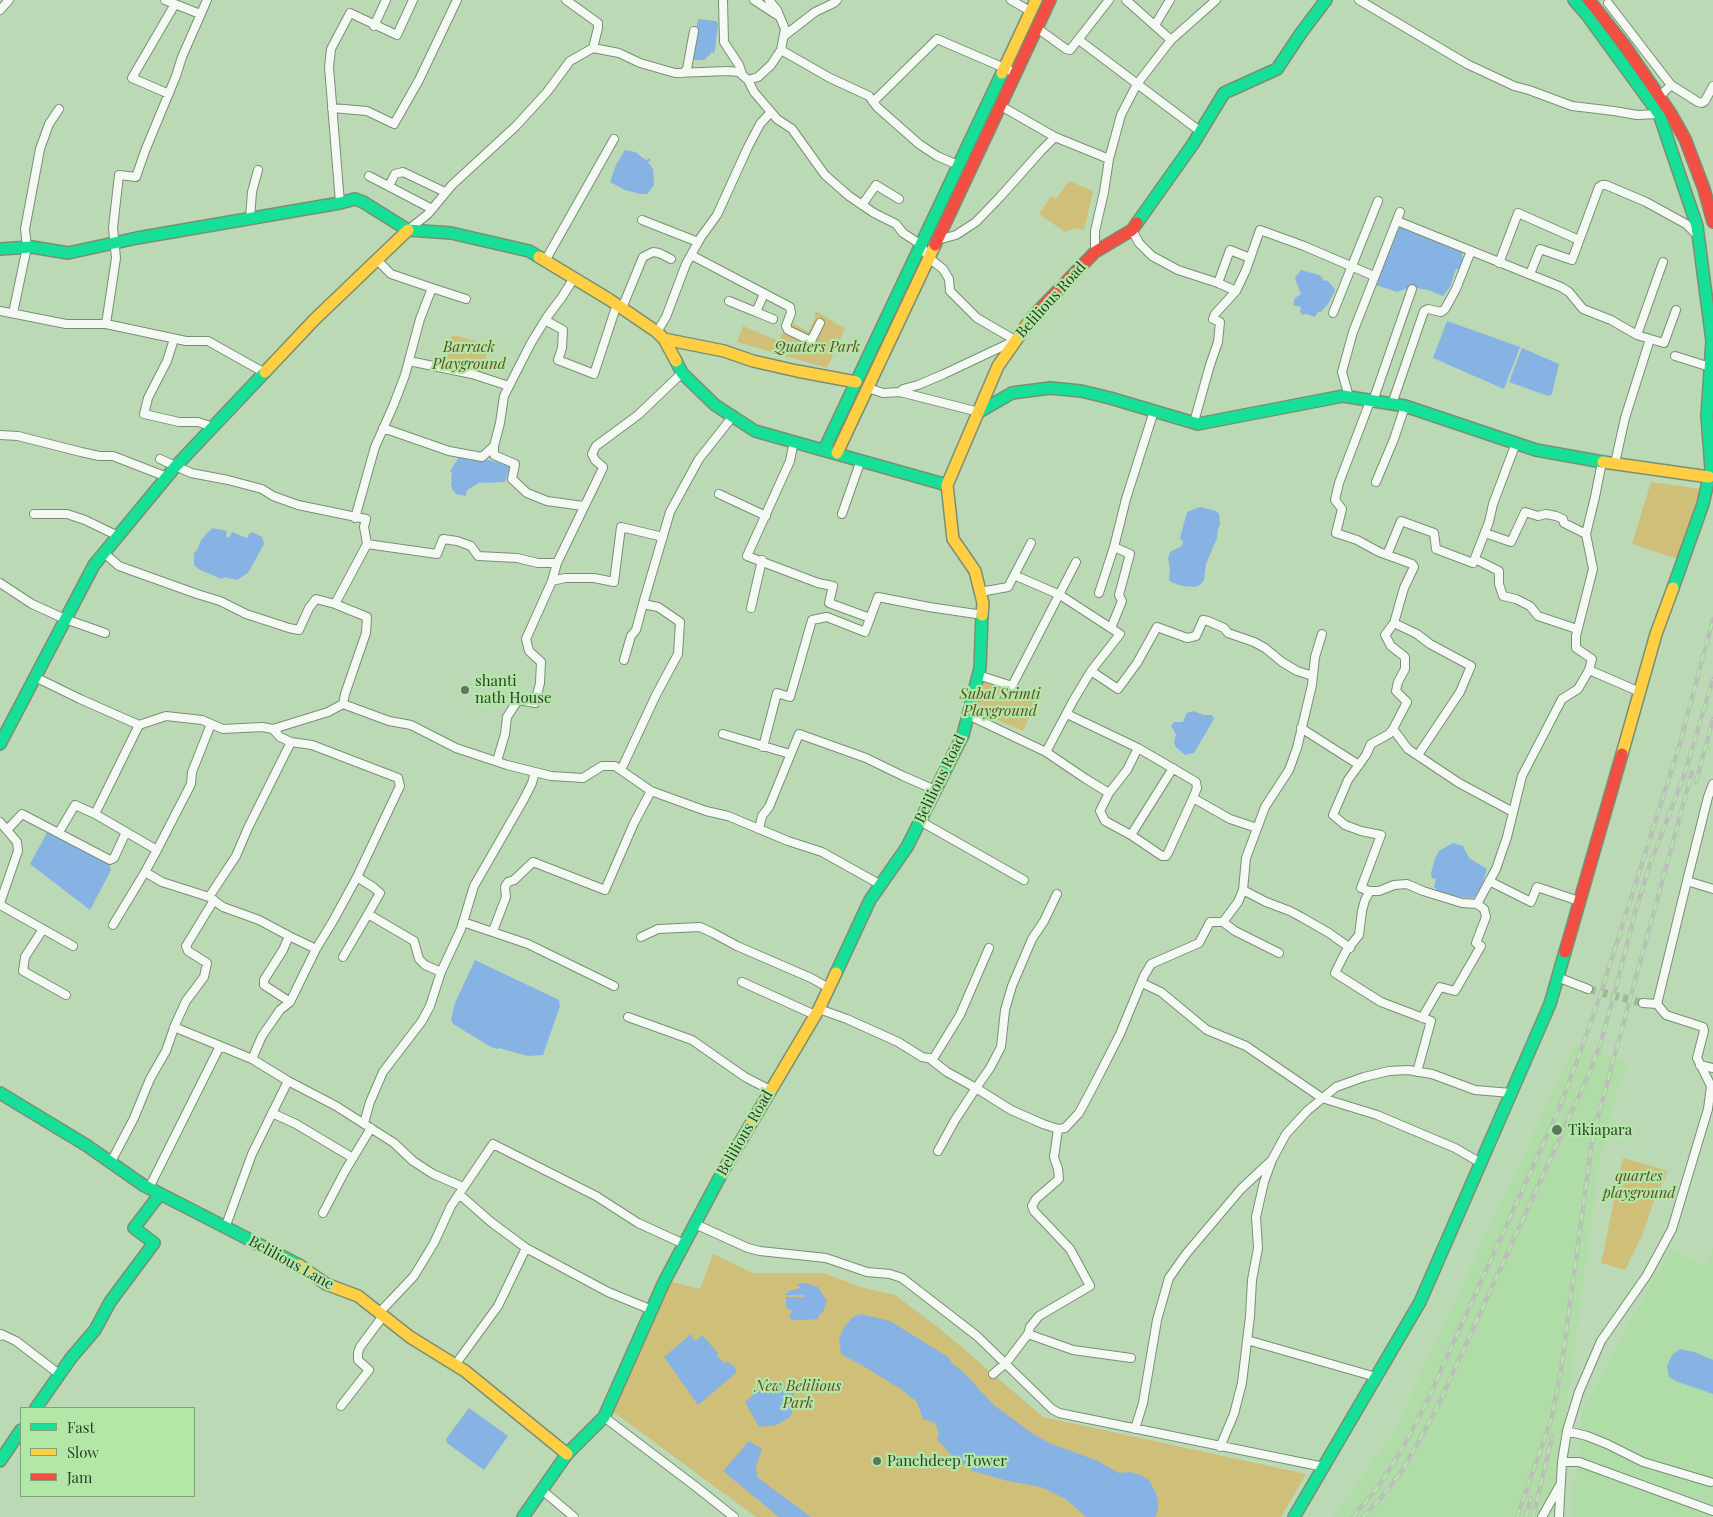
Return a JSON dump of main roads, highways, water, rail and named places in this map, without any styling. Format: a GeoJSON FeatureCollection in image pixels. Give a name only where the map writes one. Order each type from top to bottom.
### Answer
{"type":"FeatureCollection","features":[{"type":"Feature","properties":{"kind":"main road"},"geometry":{"type":"LineString","coordinates":[[824,450],[1036,0]]}},
{"type":"Feature","properties":{"kind":"main road"},"geometry":{"type":"LineString","coordinates":[[837,453],[1050,0]]}},
{"type":"Feature","properties":{"kind":"main road","name":"Belilious Road"},"geometry":{"type":"LineString","coordinates":[[523,1517],[568,1454],[604,1417],[652,1310],[720,1175],[817,1012],[870,900],[907,847],[963,735],[978,675],[983,602],[975,571],[953,540],[947,485],[958,454],[979,412],[998,366],[1031,319],[1095,252],[1132,230],[1201,132],[1224,93],[1277,68],[1326,0]]}},
{"type":"Feature","properties":{"kind":"main road"},"geometry":{"type":"LineString","coordinates":[[1294,1517],[1420,1302],[1550,1004],[1656,634],[1703,504],[1711,471],[1707,416],[1712,341],[1697,226],[1659,114],[1574,0]]}},
{"type":"Feature","properties":{"kind":"main road"},"geometry":{"type":"LineString","coordinates":[[1589,0],[1625,46],[1685,138],[1693,156],[1713,222]]}},
{"type":"Feature","properties":{"kind":"main road"},"geometry":{"type":"LineString","coordinates":[[0,249],[26,247],[68,254],[114,243],[250,218],[340,204],[347,200],[355,199],[408,230],[450,232],[529,251],[620,306],[661,336],[724,351],[753,361],[797,372],[856,382]]}},
{"type":"Feature","properties":{"kind":"main road"},"geometry":{"type":"LineString","coordinates":[[0,744],[94,565],[175,467],[264,372],[314,320],[408,230]]}},
{"type":"Feature","properties":{"kind":"main road"},"geometry":{"type":"LineString","coordinates":[[661,336],[682,374],[716,405],[756,430],[947,485]]}},
{"type":"Feature","properties":{"kind":"main road"},"geometry":{"type":"LineString","coordinates":[[979,412],[1012,393],[1050,388],[1081,391],[1154,410],[1198,424],[1343,396],[1405,406],[1536,450],[1602,462],[1711,471]]}},
{"type":"Feature","properties":{"kind":"main road","name":"Belilious Lane"},"geometry":{"type":"LineString","coordinates":[[0,1094],[86,1145],[149,1188],[302,1267],[326,1284],[358,1296],[410,1337],[465,1371],[568,1454]]}},
{"type":"Feature","properties":{"kind":"main road"},"geometry":{"type":"LineString","coordinates":[[37,1407],[59,1374],[95,1330],[110,1302],[154,1243],[134,1228],[160,1194]]}},
{"type":"Feature","properties":{"kind":"main road"},"geometry":{"type":"LineString","coordinates":[[0,1461],[20,1431]]}},
{"type":"Feature","properties":{"kind":"water"},"geometry":{"type":"Polygon","coordinates":[[[698,19],[716,21],[718,24],[715,50],[714,53],[710,52],[711,54],[705,60],[691,60],[698,19]]]}},
{"type":"Feature","properties":{"kind":"water"},"geometry":{"type":"Polygon","coordinates":[[[625,150],[635,152],[647,161],[648,158],[651,160],[648,162],[653,169],[654,185],[647,194],[625,190],[610,182],[616,165],[625,150]]]}},
{"type":"Feature","properties":{"kind":"water"},"geometry":{"type":"Polygon","coordinates":[[[1397,226],[1462,250],[1463,261],[1459,269],[1456,269],[1450,287],[1443,296],[1428,290],[1411,287],[1397,292],[1373,284],[1397,226]]]}},
{"type":"Feature","properties":{"kind":"water"},"geometry":{"type":"Polygon","coordinates":[[[1301,270],[1319,275],[1323,281],[1328,281],[1335,291],[1328,304],[1315,317],[1303,315],[1300,312],[1301,307],[1293,305],[1295,298],[1301,294],[1295,278],[1301,270]]]}},
{"type":"Feature","properties":{"kind":"water"},"geometry":{"type":"Polygon","coordinates":[[[1447,321],[1520,347],[1504,389],[1433,358],[1447,321]]]}},
{"type":"Feature","properties":{"kind":"water"},"geometry":{"type":"Polygon","coordinates":[[[1522,348],[1559,364],[1552,394],[1548,396],[1509,382],[1522,348]]]}},
{"type":"Feature","properties":{"kind":"water"},"geometry":{"type":"Polygon","coordinates":[[[461,454],[507,464],[510,467],[505,482],[479,483],[467,490],[466,496],[456,494],[452,489],[452,473],[450,471],[461,454]]]}},
{"type":"Feature","properties":{"kind":"water"},"geometry":{"type":"Polygon","coordinates":[[[1200,507],[1216,511],[1219,514],[1220,524],[1217,538],[1206,564],[1204,580],[1195,587],[1182,586],[1169,580],[1170,569],[1168,559],[1170,552],[1182,546],[1183,541],[1180,538],[1187,512],[1200,507]]]}},
{"type":"Feature","properties":{"kind":"water"},"geometry":{"type":"Polygon","coordinates":[[[212,528],[227,531],[226,536],[229,538],[232,532],[247,538],[252,532],[262,537],[264,544],[248,573],[237,580],[224,577],[222,579],[200,570],[194,565],[194,553],[201,540],[212,528]]]}},
{"type":"Feature","properties":{"kind":"water"},"geometry":{"type":"Polygon","coordinates":[[[1193,711],[1204,715],[1212,715],[1214,719],[1194,753],[1185,755],[1174,743],[1176,734],[1171,726],[1174,722],[1183,722],[1187,713],[1193,711]]]}},
{"type":"Feature","properties":{"kind":"water"},"geometry":{"type":"Polygon","coordinates":[[[49,829],[108,862],[111,870],[90,910],[30,864],[49,829]]]}},
{"type":"Feature","properties":{"kind":"water"},"geometry":{"type":"Polygon","coordinates":[[[1453,843],[1463,846],[1469,858],[1487,869],[1482,885],[1475,897],[1454,897],[1436,891],[1434,887],[1436,879],[1432,878],[1431,873],[1435,858],[1439,851],[1453,843]]]}},
{"type":"Feature","properties":{"kind":"water"},"geometry":{"type":"Polygon","coordinates":[[[475,960],[559,1000],[560,1006],[543,1055],[528,1056],[491,1047],[453,1024],[451,1019],[455,1003],[475,960]]]}},
{"type":"Feature","properties":{"kind":"water"},"geometry":{"type":"Polygon","coordinates":[[[805,1283],[818,1287],[827,1301],[822,1314],[820,1313],[817,1320],[792,1321],[789,1316],[792,1311],[786,1307],[786,1297],[803,1297],[804,1295],[785,1295],[789,1291],[800,1288],[797,1284],[805,1283]]]}},
{"type":"Feature","properties":{"kind":"water"},"geometry":{"type":"Polygon","coordinates":[[[861,1314],[890,1321],[948,1357],[995,1406],[1033,1434],[1052,1444],[1098,1461],[1119,1473],[1131,1472],[1149,1480],[1156,1493],[1158,1502],[1158,1511],[1155,1517],[1086,1517],[1067,1500],[1041,1487],[1008,1481],[973,1471],[951,1455],[937,1439],[939,1434],[935,1423],[923,1419],[917,1402],[901,1389],[841,1354],[839,1338],[845,1326],[853,1317],[861,1314]]]}},
{"type":"Feature","properties":{"kind":"water"},"geometry":{"type":"Polygon","coordinates":[[[691,1334],[696,1341],[702,1335],[718,1353],[717,1356],[725,1363],[727,1362],[734,1366],[737,1372],[698,1405],[664,1357],[691,1334]]]}},
{"type":"Feature","properties":{"kind":"water"},"geometry":{"type":"Polygon","coordinates":[[[1680,1349],[1694,1352],[1713,1360],[1713,1394],[1669,1377],[1667,1366],[1672,1355],[1680,1349]]]}},
{"type":"Feature","properties":{"kind":"water"},"geometry":{"type":"Polygon","coordinates":[[[770,1380],[793,1391],[796,1406],[789,1418],[776,1425],[759,1427],[745,1402],[770,1380]]]}},
{"type":"Feature","properties":{"kind":"water"},"geometry":{"type":"Polygon","coordinates":[[[469,1408],[508,1436],[484,1470],[447,1443],[446,1439],[469,1408]]]}},
{"type":"Feature","properties":{"kind":"water"},"geometry":{"type":"Polygon","coordinates":[[[749,1441],[762,1449],[756,1466],[757,1477],[811,1517],[779,1517],[723,1471],[749,1441]]]}},
{"type":"Feature","properties":{"kind":"tunnel"},"geometry":{"type":"LineString","coordinates":[[1588,989],[1643,1003]]}},
{"type":"Feature","properties":{"kind":"railway"},"geometry":{"type":"LineString","coordinates":[[1353,1517],[1379,1486],[1425,1406],[1558,1111],[1598,1002],[1679,747],[1713,619]]}},
{"type":"Feature","properties":{"kind":"railway"},"geometry":{"type":"LineString","coordinates":[[1363,1517],[1402,1471],[1436,1410],[1588,1076],[1599,1048],[1650,864],[1684,776],[1713,679]]}},
{"type":"Feature","properties":{"kind":"railway"},"geometry":{"type":"LineString","coordinates":[[1696,782],[1713,719]]}},
{"type":"Feature","properties":{"kind":"railway"},"geometry":{"type":"LineString","coordinates":[[1517,1517],[1551,1420],[1556,1396],[1596,1124],[1692,772]]}},
{"type":"Feature","properties":{"kind":"railway"},"geometry":{"type":"LineString","coordinates":[[1533,1517],[1552,1437]]}},
{"type":"Feature","properties":{"kind":"railway"},"geometry":{"type":"LineString","coordinates":[[1526,1517],[1531,1498]]}},
{"type":"Feature","properties":{"kind":"place","name":"shanti nath House"},"geometry":{"type":"Point","coordinates":[465,690]}},
{"type":"Feature","properties":{"kind":"place","name":"Tikiapara"},"geometry":{"type":"Point","coordinates":[1557,1130]}},
{"type":"Feature","properties":{"kind":"place","name":"Panchdeep Tower"},"geometry":{"type":"Point","coordinates":[877,1461]}},
{"type":"Feature","properties":{"kind":"park label","name":"Quaters Park"},"geometry":{"type":"Point","coordinates":[817,347]}},
{"type":"Feature","properties":{"kind":"park label","name":"Barrack Playground"},"geometry":{"type":"Point","coordinates":[469,356]}},
{"type":"Feature","properties":{"kind":"park label","name":"Subal Srimti Playground"},"geometry":{"type":"Point","coordinates":[1000,702]}},
{"type":"Feature","properties":{"kind":"park label","name":"quartes playground"},"geometry":{"type":"Point","coordinates":[1639,1184]}},
{"type":"Feature","properties":{"kind":"park label","name":"New Belilious Park"},"geometry":{"type":"Point","coordinates":[798,1394]}}]}
